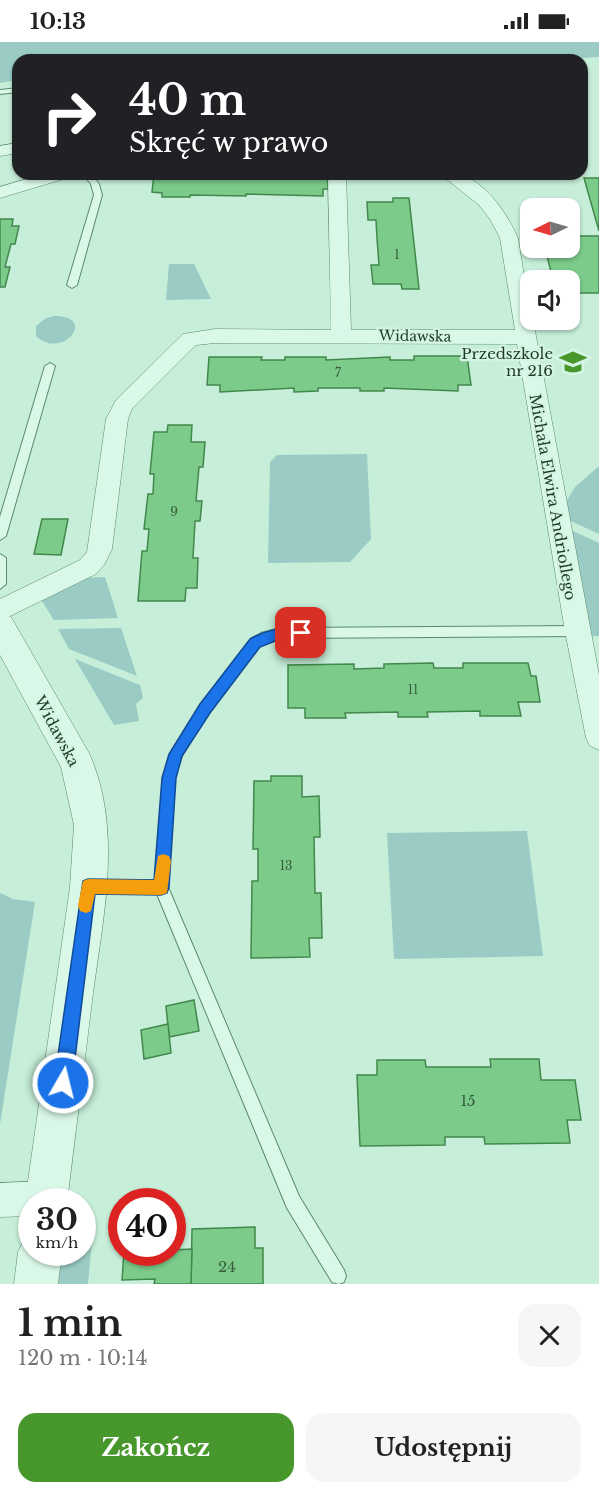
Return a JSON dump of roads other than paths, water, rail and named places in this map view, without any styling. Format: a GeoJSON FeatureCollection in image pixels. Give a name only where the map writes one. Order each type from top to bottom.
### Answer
{"type":"FeatureCollection","features":[{"type":"Feature","properties":{"kind":"street"},"geometry":{"type":"LineString","coordinates":[[0,193],[41,180]]}},
{"type":"Feature","properties":{"kind":"street"},"geometry":{"type":"LineString","coordinates":[[337,180],[341,336]]}},
{"type":"Feature","properties":{"kind":"street","name":"Michała Elwira Andriollego"},"geometry":{"type":"LineString","coordinates":[[457,180],[491,207],[504,225],[509,238],[577,631],[599,738]]}},
{"type":"Feature","properties":{"kind":"street","name":"Widawska"},"geometry":{"type":"LineString","coordinates":[[0,611],[88,567],[96,558],[100,549],[117,419],[124,405],[190,339],[215,336],[525,337]]}},
{"type":"Feature","properties":{"kind":"street","name":"Widawska"},"geometry":{"type":"LineString","coordinates":[[0,626],[77,764],[91,825],[88,887],[48,1188]]}},
{"type":"Feature","properties":{"kind":"street"},"geometry":{"type":"LineString","coordinates":[[0,1200],[18,1200]]}},
{"type":"Feature","properties":{"kind":"street"},"geometry":{"type":"LineString","coordinates":[[36,1284],[38,1266]]}},
{"type":"Feature","properties":{"kind":"lane"},"geometry":{"type":"LineString","coordinates":[[72,285],[98,195],[92,180]]}},
{"type":"Feature","properties":{"kind":"lane"},"geometry":{"type":"LineString","coordinates":[[0,536],[50,366]]}},
{"type":"Feature","properties":{"kind":"lane"},"geometry":{"type":"LineString","coordinates":[[0,558],[0,584]]}},
{"type":"Feature","properties":{"kind":"lane"},"geometry":{"type":"LineString","coordinates":[[338,1276],[293,1202],[234,1066],[161,887],[169,778],[176,754],[205,708],[255,643],[265,637],[280,633],[577,631]]}},
{"type":"Feature","properties":{"kind":"lane"},"geometry":{"type":"LineString","coordinates":[[88,887],[161,887]]}},
{"type":"Feature","properties":{"kind":"place","name":"Przedszkole nr 216"},"geometry":{"type":"Point","coordinates":[573,362]}}]}
